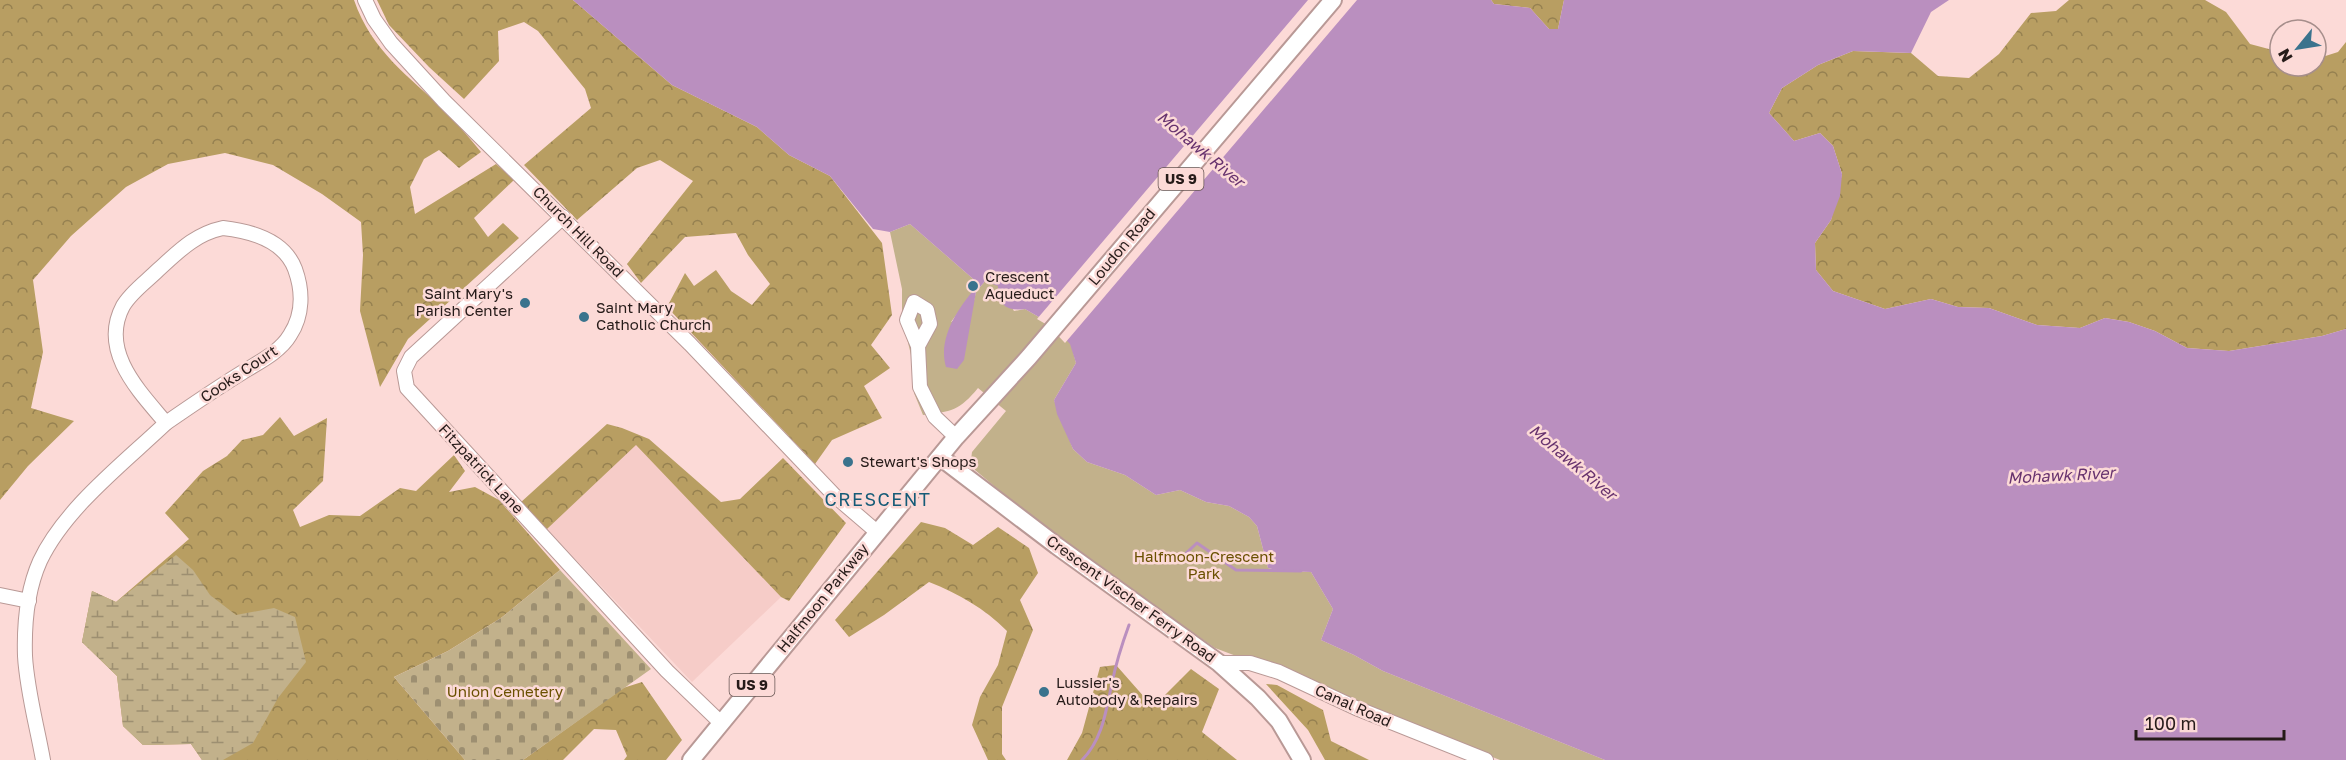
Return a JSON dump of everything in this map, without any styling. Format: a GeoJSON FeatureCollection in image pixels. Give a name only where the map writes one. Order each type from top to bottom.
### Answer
{"type":"FeatureCollection","features":[{"type":"Feature","properties":{"kind":"main road","name":"Loudon Road"},"geometry":{"type":"LineString","coordinates":[[956,437],[1029,357],[1333,0]]}},
{"type":"Feature","properties":{"kind":"main road","name":"Halfmoon Parkway"},"geometry":{"type":"LineString","coordinates":[[691,760],[956,437]]}},
{"type":"Feature","properties":{"kind":"main road","name":"Crescent Vischer Ferry Road"},"geometry":{"type":"LineString","coordinates":[[940,457],[1057,546],[1219,663],[1258,698],[1279,721],[1302,760]]}},
{"type":"Feature","properties":{"kind":"street","name":"Church Hill Road"},"geometry":{"type":"LineString","coordinates":[[365,0],[374,19],[391,43],[429,84],[690,344],[835,496],[877,532]]}},
{"type":"Feature","properties":{"kind":"street","name":"Fitzpatrick Lane"},"geometry":{"type":"LineString","coordinates":[[563,217],[411,357],[404,371],[407,388],[667,671],[721,723]]}},
{"type":"Feature","properties":{"kind":"street","name":"Cooks Court"},"geometry":{"type":"LineString","coordinates":[[43,760],[29,686],[26,656],[29,601],[40,561],[55,534],[89,496],[166,423],[273,352],[290,336],[298,317],[301,289],[293,265],[274,243],[240,230],[223,228],[208,231],[190,240],[132,294],[123,306],[116,325],[115,336],[121,362],[139,391],[166,423]]}},
{"type":"Feature","properties":{"kind":"street"},"geometry":{"type":"LineString","coordinates":[[918,346],[920,387],[935,417],[956,437]]}},
{"type":"Feature","properties":{"kind":"street"},"geometry":{"type":"LineString","coordinates":[[0,595],[29,601]]}},
{"type":"Feature","properties":{"kind":"street","name":"Canal Road"},"geometry":{"type":"LineString","coordinates":[[1219,663],[1250,663],[1279,672],[1356,708],[1486,760]]}},
{"type":"Feature","properties":{"kind":"shaded area"},"geometry":{"type":"Polygon","coordinates":[[[636,444],[781,597],[692,682],[547,529],[636,444]]]}},
{"type":"Feature","properties":{"kind":"green space"},"geometry":{"type":"Polygon","coordinates":[[[0,0],[354,0],[381,49],[451,118],[481,152],[459,168],[439,150],[424,159],[410,187],[415,214],[496,164],[514,180],[474,218],[488,237],[503,223],[519,238],[408,339],[380,387],[360,311],[363,255],[361,222],[322,194],[273,165],[225,153],[168,164],[126,187],[71,236],[33,280],[43,352],[31,408],[74,421],[28,466],[0,500],[0,0]]]}},
{"type":"Feature","properties":{"kind":"green space"},"geometry":{"type":"Polygon","coordinates":[[[377,0],[573,0],[672,85],[757,127],[789,155],[830,176],[882,243],[892,315],[871,345],[890,368],[864,386],[882,418],[832,440],[815,464],[667,307],[685,273],[694,286],[716,270],[731,291],[752,305],[770,284],[748,255],[736,233],[685,237],[641,283],[627,264],[693,181],[660,160],[637,168],[577,220],[524,165],[591,108],[585,89],[538,31],[524,22],[498,31],[499,61],[464,99],[429,67],[389,25],[377,0]]]}},
{"type":"Feature","properties":{"kind":"green space"},"geometry":{"type":"Polygon","coordinates":[[[1491,0],[1564,0],[1558,29],[1549,29],[1530,8],[1494,4],[1491,0]]]}},
{"type":"Feature","properties":{"kind":"green space"},"geometry":{"type":"Polygon","coordinates":[[[2069,0],[2205,0],[2226,12],[2250,44],[2268,49],[2268,78],[2328,78],[2328,55],[2338,52],[2346,42],[2346,329],[2322,336],[2229,351],[2187,348],[2155,331],[2129,322],[2105,318],[2080,328],[2037,325],[1989,308],[1958,307],[1931,299],[1885,309],[1833,291],[1816,270],[1815,243],[1831,220],[1842,174],[1833,146],[1820,133],[1794,141],[1769,113],[1782,88],[1818,65],[1853,51],[1911,53],[1938,76],[1969,78],[1999,54],[2031,13],[2056,11],[2069,0]]]}},
{"type":"Feature","properties":{"kind":"green space","name":"Halfmoon-Crescent Park"},"geometry":{"type":"Polygon","coordinates":[[[910,224],[979,284],[951,322],[972,309],[976,292],[985,281],[998,285],[1014,311],[1025,309],[1051,324],[1071,344],[1076,363],[1054,400],[1073,449],[1087,462],[1125,475],[1156,495],[1180,490],[1206,502],[1229,506],[1249,517],[1257,526],[1268,568],[1311,572],[1333,609],[1321,640],[1383,671],[1605,760],[1500,760],[1215,648],[1055,537],[975,470],[971,460],[972,452],[1006,411],[978,388],[966,401],[954,409],[923,415],[914,393],[912,359],[902,318],[902,289],[890,232],[910,224]]]}},
{"type":"Feature","properties":{"kind":"green space"},"geometry":{"type":"Polygon","coordinates":[[[280,417],[294,436],[327,418],[323,481],[293,510],[300,527],[329,515],[360,516],[400,488],[416,491],[454,455],[465,471],[449,492],[475,487],[499,500],[560,570],[501,618],[448,651],[394,677],[465,760],[202,760],[191,744],[143,745],[123,726],[117,676],[82,642],[92,591],[116,602],[189,539],[165,513],[203,471],[227,456],[242,440],[263,435],[280,417]]]}},
{"type":"Feature","properties":{"kind":"green space"},"geometry":{"type":"Polygon","coordinates":[[[607,424],[649,439],[721,502],[740,499],[783,458],[846,523],[789,601],[781,597],[636,445],[547,529],[520,503],[607,424]]]}},
{"type":"Feature","properties":{"kind":"green space"},"geometry":{"type":"Polygon","coordinates":[[[921,522],[945,528],[973,545],[998,527],[1029,548],[1038,573],[1020,600],[1033,630],[1002,707],[1002,754],[1006,760],[988,760],[972,725],[980,697],[998,665],[1007,631],[989,615],[951,591],[929,582],[849,637],[835,620],[921,522]]]}},
{"type":"Feature","properties":{"kind":"green space"},"geometry":{"type":"Polygon","coordinates":[[[176,555],[193,570],[210,595],[236,615],[274,608],[295,617],[306,662],[278,698],[253,743],[223,760],[202,760],[191,744],[143,745],[123,726],[117,676],[82,642],[92,591],[116,602],[176,555]]]}},
{"type":"Feature","properties":{"kind":"green space","name":"Union Cemetery"},"geometry":{"type":"Polygon","coordinates":[[[560,570],[651,669],[523,760],[465,760],[394,677],[448,651],[501,618],[560,570]]]}},
{"type":"Feature","properties":{"kind":"green space"},"geometry":{"type":"Polygon","coordinates":[[[1116,665],[1153,707],[1191,669],[1219,689],[1202,732],[1237,760],[1067,760],[1082,733],[1100,667],[1116,665]]]}},
{"type":"Feature","properties":{"kind":"green space"},"geometry":{"type":"Polygon","coordinates":[[[642,682],[682,740],[666,760],[624,760],[627,756],[616,730],[594,729],[563,760],[523,760],[623,688],[642,682]]]}},
{"type":"Feature","properties":{"kind":"green space"},"geometry":{"type":"Polygon","coordinates":[[[1266,684],[1277,685],[1323,710],[1331,741],[1369,760],[1325,760],[1308,730],[1266,684]]]}},
{"type":"Feature","properties":{"kind":"water","name":"Mohawk River"},"geometry":{"type":"Polygon","coordinates":[[[573,0],[1491,0],[1494,4],[1530,8],[1549,29],[1558,29],[1564,0],[1949,0],[1931,12],[1911,53],[1853,51],[1818,65],[1782,88],[1769,113],[1794,141],[1820,133],[1833,146],[1842,174],[1840,196],[1831,220],[1815,243],[1816,270],[1833,291],[1885,309],[1931,299],[1958,307],[1989,308],[2037,325],[2080,328],[2105,318],[2129,322],[2155,331],[2187,348],[2229,351],[2322,336],[2346,329],[2346,760],[1605,760],[1383,671],[1321,640],[1333,609],[1311,572],[1268,568],[1257,526],[1249,517],[1229,506],[1206,502],[1180,490],[1156,495],[1125,475],[1087,462],[1073,449],[1057,414],[1054,400],[1076,363],[1070,344],[1051,324],[1025,309],[1008,308],[999,298],[998,286],[985,281],[976,292],[964,360],[957,369],[946,367],[944,356],[947,333],[958,312],[979,284],[910,224],[890,232],[873,229],[830,176],[789,155],[757,127],[672,85],[573,0]]]}},
{"type":"Feature","properties":{"kind":"pier"},"geometry":{"type":"Polygon","coordinates":[[[1308,0],[1357,0],[1065,343],[1049,326],[1037,319],[1308,0]]]}},
{"type":"Feature","properties":{"kind":"waterway"},"geometry":{"type":"LineString","coordinates":[[1182,557],[1197,543],[1236,570],[1301,571]]}},
{"type":"Feature","properties":{"kind":"waterway"},"geometry":{"type":"LineString","coordinates":[[1082,760],[1095,743],[1103,724],[1117,661],[1129,625]]}},
{"type":"Feature","properties":{"kind":"place","name":"Crescent Aqueduct"},"geometry":{"type":"Point","coordinates":[973,286]}},
{"type":"Feature","properties":{"kind":"place","name":"Saint Mary's Parish Center"},"geometry":{"type":"Point","coordinates":[525,303]}},
{"type":"Feature","properties":{"kind":"place","name":"Saint Mary Catholic Church"},"geometry":{"type":"Point","coordinates":[584,317]}},
{"type":"Feature","properties":{"kind":"place","name":"Stewart's Shops"},"geometry":{"type":"Point","coordinates":[848,462]}},
{"type":"Feature","properties":{"kind":"place","name":"Lussier's Autobody & Repairs"},"geometry":{"type":"Point","coordinates":[1044,692]}},
{"type":"Feature","properties":{"kind":"district","name":"CRESCENT"},"geometry":{"type":"Point","coordinates":[878,500]}}]}
